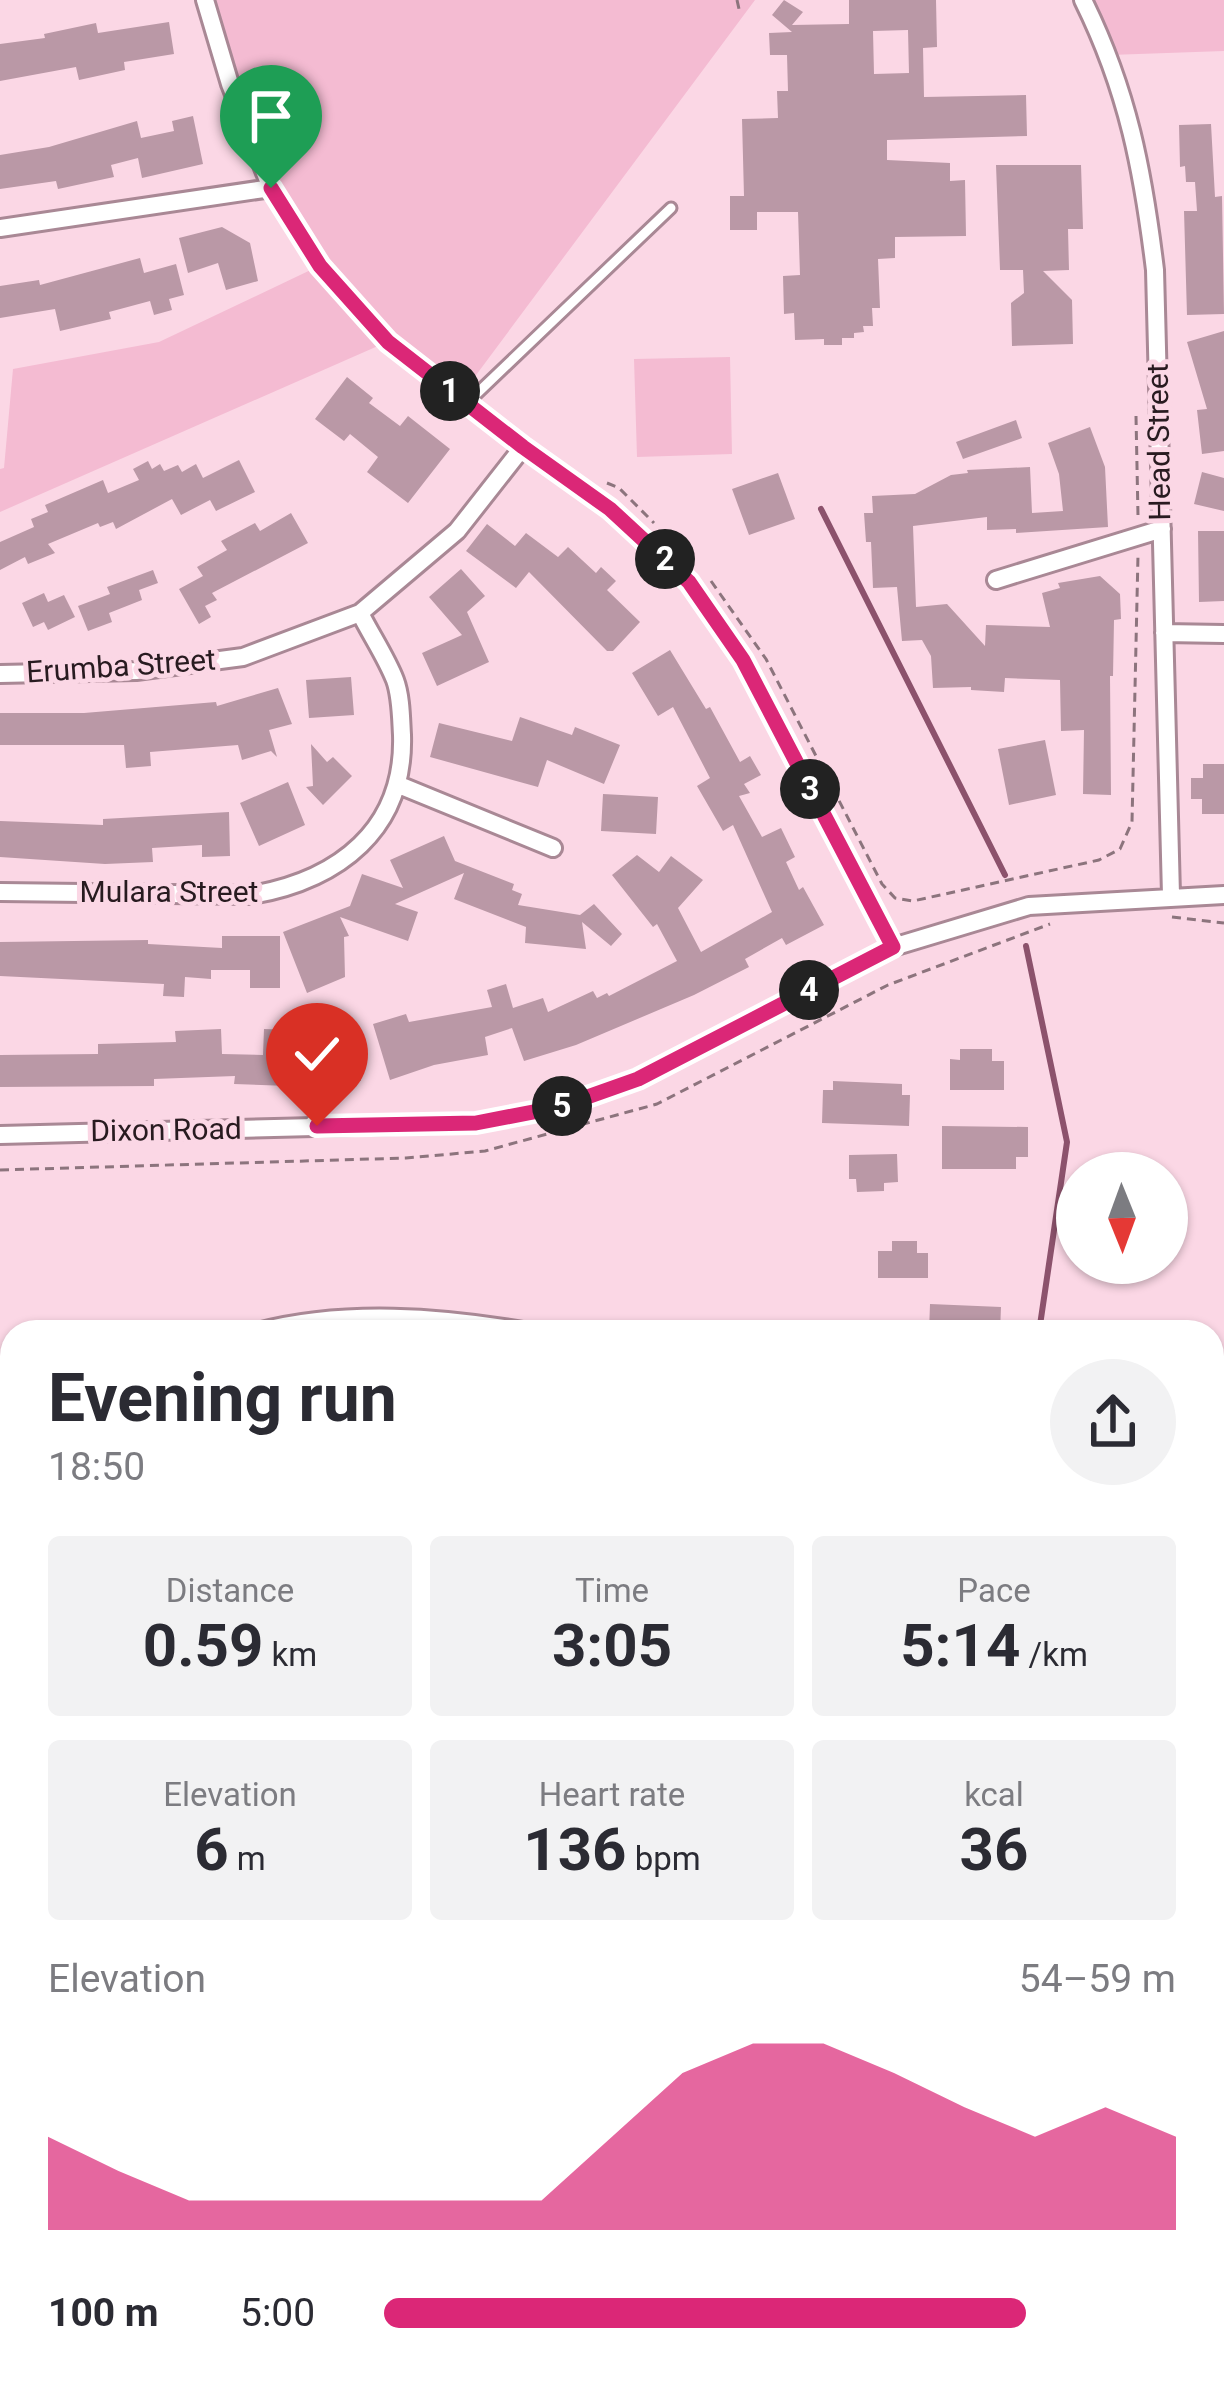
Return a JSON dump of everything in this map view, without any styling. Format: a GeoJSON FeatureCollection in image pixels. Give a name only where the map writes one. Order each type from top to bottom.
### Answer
{"type":"FeatureCollection","features":[{"type":"Feature","properties":{"kind":"street"},"geometry":{"type":"LineString","coordinates":[[206,0],[230,84],[271,188],[320,266],[388,342],[610,509],[689,582],[743,660],[893,947]]}},
{"type":"Feature","properties":{"kind":"street","name":"Head Street"},"geometry":{"type":"LineString","coordinates":[[1083,0],[1111,55],[1130,116],[1155,270],[1171,895]]}},
{"type":"Feature","properties":{"kind":"street"},"geometry":{"type":"LineString","coordinates":[[0,229],[271,188]]}},
{"type":"Feature","properties":{"kind":"street","name":"Erumba Street"},"geometry":{"type":"LineString","coordinates":[[0,674],[136,671],[243,657],[360,613],[457,531],[523,447]]}},
{"type":"Feature","properties":{"kind":"street"},"geometry":{"type":"LineString","coordinates":[[996,580],[1162,529]]}},
{"type":"Feature","properties":{"kind":"street","name":"Mulara Street"},"geometry":{"type":"LineString","coordinates":[[0,892],[252,896],[290,889],[355,852],[399,784],[402,729],[396,682],[360,613]]}},
{"type":"Feature","properties":{"kind":"street"},"geometry":{"type":"LineString","coordinates":[[1164,633],[1224,634]]}},
{"type":"Feature","properties":{"kind":"street"},"geometry":{"type":"LineString","coordinates":[[399,784],[553,848]]}},
{"type":"Feature","properties":{"kind":"street","name":"Dixon Road"},"geometry":{"type":"LineString","coordinates":[[0,1135],[476,1123],[559,1107],[638,1079],[893,947],[1029,906],[1224,895]]}},
{"type":"Feature","properties":{"kind":"street"},"geometry":{"type":"LineString","coordinates":[[357,1320],[438,1320]]}},
{"type":"Feature","properties":{"kind":"lane"},"geometry":{"type":"LineString","coordinates":[[467,404],[671,208]]}},
{"type":"Feature","properties":{"kind":"path"},"geometry":{"type":"LineString","coordinates":[[737,0],[739,9]]}},
{"type":"Feature","properties":{"kind":"path"},"geometry":{"type":"LineString","coordinates":[[701,571],[766,658],[882,884],[895,898],[913,901],[1099,860],[1120,848],[1132,822],[1136,416]]}},
{"type":"Feature","properties":{"kind":"path"},"geometry":{"type":"LineString","coordinates":[[604,482],[619,488],[652,521]]}},
{"type":"Feature","properties":{"kind":"shaded area"},"geometry":{"type":"Polygon","coordinates":[[[205,0],[755,0],[459,398],[387,342],[0,512],[0,469],[4,468],[13,369],[159,342],[319,266],[271,188],[205,0]]]}},
{"type":"Feature","properties":{"kind":"shaded area"},"geometry":{"type":"Polygon","coordinates":[[[1083,0],[1224,0],[1224,51],[1110,55],[1083,0]]]}},
{"type":"Feature","properties":{"kind":"shaded area"},"geometry":{"type":"Polygon","coordinates":[[[730,357],[732,454],[637,457],[634,359],[730,357]]]}},
{"type":"Feature","properties":{"kind":"building"},"geometry":{"type":"Polygon","coordinates":[[[784,0],[803,12],[792,25],[849,24],[849,0],[936,0],[937,47],[923,48],[924,97],[1026,95],[1027,136],[887,140],[887,160],[950,163],[950,181],[965,180],[966,236],[895,237],[895,258],[878,259],[880,308],[872,308],[873,326],[863,326],[864,332],[854,333],[854,338],[842,338],[842,345],[824,345],[824,339],[795,340],[794,313],[784,314],[783,276],[800,275],[798,212],[757,212],[757,230],[730,230],[730,196],[744,196],[742,119],[778,118],[777,91],[788,91],[787,55],[770,55],[769,33],[792,32],[772,15],[784,0]],[[908,30],[873,31],[874,74],[909,73],[908,30]]]}},
{"type":"Feature","properties":{"kind":"building"},"geometry":{"type":"Polygon","coordinates":[[[169,22],[174,54],[124,62],[125,70],[79,80],[76,67],[0,81],[0,44],[45,38],[44,34],[96,23],[98,33],[169,22]]]}},
{"type":"Feature","properties":{"kind":"building"},"geometry":{"type":"Polygon","coordinates":[[[193,116],[203,164],[142,178],[138,158],[111,165],[114,177],[58,189],[56,181],[0,189],[0,155],[49,147],[137,121],[141,138],[174,131],[172,121],[193,116]]]}},
{"type":"Feature","properties":{"kind":"building"},"geometry":{"type":"Polygon","coordinates":[[[1211,124],[1215,197],[1222,196],[1224,314],[1187,315],[1184,211],[1197,211],[1195,182],[1186,182],[1185,166],[1180,167],[1179,125],[1211,124]]]}},
{"type":"Feature","properties":{"kind":"building"},"geometry":{"type":"Polygon","coordinates":[[[996,165],[1081,165],[1083,229],[1068,229],[1069,270],[1043,271],[1072,300],[1073,344],[1012,346],[1011,303],[1024,293],[1023,270],[1000,270],[996,165]]]}},
{"type":"Feature","properties":{"kind":"building"},"geometry":{"type":"Polygon","coordinates":[[[222,227],[250,243],[258,281],[226,290],[218,263],[188,273],[179,238],[222,227]]]}},
{"type":"Feature","properties":{"kind":"building"},"geometry":{"type":"Polygon","coordinates":[[[140,258],[144,273],[176,264],[184,295],[169,299],[172,310],[154,315],[150,301],[109,312],[111,319],[60,331],[55,309],[0,318],[0,286],[39,280],[40,285],[140,258]]]}},
{"type":"Feature","properties":{"kind":"building"},"geometry":{"type":"Polygon","coordinates":[[[1224,331],[1224,451],[1202,454],[1197,410],[1207,409],[1187,342],[1224,331]]]}},
{"type":"Feature","properties":{"kind":"building"},"geometry":{"type":"Polygon","coordinates":[[[347,377],[373,398],[369,403],[400,426],[408,416],[450,449],[408,503],[367,472],[378,457],[350,434],[344,441],[315,419],[347,377]]]}},
{"type":"Feature","properties":{"kind":"building"},"geometry":{"type":"Polygon","coordinates":[[[1016,420],[1022,438],[963,459],[956,442],[1016,420]]]}},
{"type":"Feature","properties":{"kind":"building"},"geometry":{"type":"Polygon","coordinates":[[[1090,427],[1105,467],[1108,527],[1016,533],[1016,529],[987,530],[987,517],[913,526],[916,607],[947,604],[985,646],[986,625],[1050,627],[1042,593],[1060,588],[1058,583],[1100,576],[1120,594],[1121,619],[1114,620],[1110,676],[1111,795],[1083,794],[1084,730],[1061,731],[1060,680],[1005,678],[1004,692],[933,688],[931,656],[922,640],[902,641],[897,587],[873,588],[864,513],[873,513],[872,496],[915,494],[967,470],[1030,467],[1032,513],[1063,511],[1059,474],[1048,443],[1090,427]]]}},
{"type":"Feature","properties":{"kind":"building"},"geometry":{"type":"Polygon","coordinates":[[[239,460],[255,492],[216,511],[210,500],[181,515],[172,499],[116,529],[113,522],[100,527],[98,523],[48,544],[55,553],[28,564],[25,557],[0,570],[0,542],[34,527],[31,519],[48,512],[45,505],[103,480],[108,493],[139,480],[133,469],[148,461],[152,469],[160,464],[164,471],[178,465],[182,472],[196,464],[203,478],[239,460]]]}},
{"type":"Feature","properties":{"kind":"building"},"geometry":{"type":"Polygon","coordinates":[[[1202,472],[1224,478],[1224,511],[1194,504],[1202,472]]]}},
{"type":"Feature","properties":{"kind":"building"},"geometry":{"type":"Polygon","coordinates":[[[778,473],[795,519],[749,535],[732,489],[778,473]]]}},
{"type":"Feature","properties":{"kind":"building"},"geometry":{"type":"Polygon","coordinates":[[[291,513],[308,543],[212,593],[217,600],[205,606],[211,617],[199,624],[179,589],[203,576],[197,567],[227,550],[221,541],[255,523],[260,531],[291,513]]]}},
{"type":"Feature","properties":{"kind":"building"},"geometry":{"type":"Polygon","coordinates":[[[487,524],[515,546],[526,533],[558,557],[568,547],[596,573],[601,567],[616,581],[607,590],[640,622],[613,651],[607,651],[529,572],[516,588],[466,551],[487,524]]]}},
{"type":"Feature","properties":{"kind":"building"},"geometry":{"type":"Polygon","coordinates":[[[1198,531],[1224,531],[1224,601],[1199,602],[1198,531]]]}},
{"type":"Feature","properties":{"kind":"building"},"geometry":{"type":"Polygon","coordinates":[[[461,569],[485,596],[467,612],[489,662],[437,686],[422,653],[462,635],[429,597],[461,569]]]}},
{"type":"Feature","properties":{"kind":"building"},"geometry":{"type":"Polygon","coordinates":[[[153,570],[158,583],[139,590],[142,600],[109,613],[112,622],[88,631],[78,606],[110,594],[107,587],[153,570]]]}},
{"type":"Feature","properties":{"kind":"building"},"geometry":{"type":"Polygon","coordinates":[[[44,593],[48,602],[64,595],[75,617],[48,630],[44,622],[33,627],[22,603],[44,593]]]}},
{"type":"Feature","properties":{"kind":"building"},"geometry":{"type":"Polygon","coordinates":[[[670,650],[706,709],[710,707],[740,762],[750,756],[761,775],[744,784],[750,793],[739,796],[762,837],[781,828],[795,857],[786,862],[824,925],[786,945],[782,938],[745,959],[749,967],[576,1045],[524,1061],[512,1028],[485,1037],[488,1055],[434,1065],[390,1080],[373,1024],[406,1014],[409,1022],[492,1007],[487,990],[506,984],[513,1008],[543,998],[548,1012],[593,991],[597,998],[609,996],[677,961],[657,924],[653,927],[612,875],[637,855],[659,872],[671,856],[703,880],[678,908],[701,952],[772,912],[733,825],[723,831],[697,786],[710,778],[673,707],[658,716],[632,673],[670,650]]]}},
{"type":"Feature","properties":{"kind":"building"},"geometry":{"type":"Polygon","coordinates":[[[351,677],[354,715],[309,718],[306,680],[351,677]]]}},
{"type":"Feature","properties":{"kind":"building"},"geometry":{"type":"Polygon","coordinates":[[[278,688],[292,724],[269,730],[277,757],[271,751],[242,760],[238,745],[150,752],[151,766],[126,768],[124,745],[0,745],[0,713],[84,713],[216,702],[217,706],[278,688]]]}},
{"type":"Feature","properties":{"kind":"building"},"geometry":{"type":"Polygon","coordinates":[[[520,717],[572,735],[575,727],[620,745],[604,784],[547,760],[538,787],[430,757],[439,723],[512,741],[520,717]]]}},
{"type":"Feature","properties":{"kind":"building"},"geometry":{"type":"Polygon","coordinates":[[[1045,740],[1056,795],[1009,805],[998,749],[1045,740]]]}},
{"type":"Feature","properties":{"kind":"building"},"geometry":{"type":"Polygon","coordinates":[[[311,744],[327,762],[333,757],[352,776],[323,805],[306,787],[313,786],[311,744]]]}},
{"type":"Feature","properties":{"kind":"building"},"geometry":{"type":"Polygon","coordinates":[[[1203,764],[1224,764],[1224,814],[1202,814],[1202,799],[1191,799],[1191,778],[1203,778],[1203,764]]]}},
{"type":"Feature","properties":{"kind":"building"},"geometry":{"type":"Polygon","coordinates":[[[288,782],[305,825],[259,846],[240,803],[288,782]]]}},
{"type":"Feature","properties":{"kind":"building"},"geometry":{"type":"Polygon","coordinates":[[[603,794],[658,797],[656,834],[601,831],[603,794]]]}},
{"type":"Feature","properties":{"kind":"building"},"geometry":{"type":"Polygon","coordinates":[[[229,812],[230,856],[202,857],[202,845],[152,848],[153,862],[0,857],[0,821],[103,825],[103,819],[229,812]]]}},
{"type":"Feature","properties":{"kind":"building"},"geometry":{"type":"Polygon","coordinates":[[[444,836],[455,861],[514,884],[512,890],[522,894],[518,905],[580,915],[594,904],[622,934],[611,946],[582,922],[586,949],[525,943],[526,927],[454,899],[464,873],[395,904],[418,912],[408,941],[340,917],[349,936],[344,937],[345,977],[307,993],[283,932],[350,906],[362,874],[403,888],[390,860],[444,836]]]}},
{"type":"Feature","properties":{"kind":"building"},"geometry":{"type":"Polygon","coordinates":[[[222,936],[280,936],[280,988],[250,988],[250,970],[211,970],[211,979],[185,977],[184,997],[163,996],[164,984],[0,976],[0,942],[148,940],[148,944],[222,948],[222,936]]]}},
{"type":"Feature","properties":{"kind":"building"},"geometry":{"type":"Polygon","coordinates":[[[221,1029],[222,1054],[263,1055],[264,1029],[291,1030],[291,1035],[346,1034],[346,1057],[360,1056],[361,1081],[234,1084],[235,1076],[154,1079],[154,1086],[0,1087],[0,1055],[98,1054],[98,1044],[176,1042],[175,1031],[221,1029]]]}},
{"type":"Feature","properties":{"kind":"building"},"geometry":{"type":"Polygon","coordinates":[[[960,1049],[992,1049],[992,1061],[1004,1061],[1004,1090],[950,1090],[950,1059],[960,1060],[960,1049]]]}},
{"type":"Feature","properties":{"kind":"building"},"geometry":{"type":"Polygon","coordinates":[[[833,1081],[902,1084],[902,1095],[910,1095],[909,1126],[822,1123],[823,1090],[833,1090],[833,1081]]]}},
{"type":"Feature","properties":{"kind":"building"},"geometry":{"type":"Polygon","coordinates":[[[942,1126],[1028,1127],[1028,1157],[1016,1157],[1016,1169],[942,1169],[942,1126]]]}},
{"type":"Feature","properties":{"kind":"building"},"geometry":{"type":"Polygon","coordinates":[[[897,1154],[898,1182],[884,1183],[884,1191],[857,1192],[856,1179],[849,1179],[849,1155],[897,1154]]]}},
{"type":"Feature","properties":{"kind":"building"},"geometry":{"type":"Polygon","coordinates":[[[892,1241],[917,1241],[917,1253],[928,1253],[928,1278],[878,1278],[878,1251],[892,1251],[892,1241]]]}},
{"type":"Feature","properties":{"kind":"building"},"geometry":{"type":"Polygon","coordinates":[[[930,1304],[1001,1307],[1000,1320],[929,1320],[930,1304]]]}},
{"type":"Feature","properties":{"kind":"waterway"},"geometry":{"type":"LineString","coordinates":[[821,509],[1005,875]]}},
{"type":"Feature","properties":{"kind":"waterway"},"geometry":{"type":"LineString","coordinates":[[1026,946],[1067,1142],[1041,1320]]}},
{"type":"Feature","properties":{"kind":"route"},"geometry":{"type":"LineString","coordinates":[[271,188],[320,266],[388,342],[610,509],[689,582],[743,660],[893,947],[638,1079],[559,1107],[476,1123],[317,1126]]}}]}
